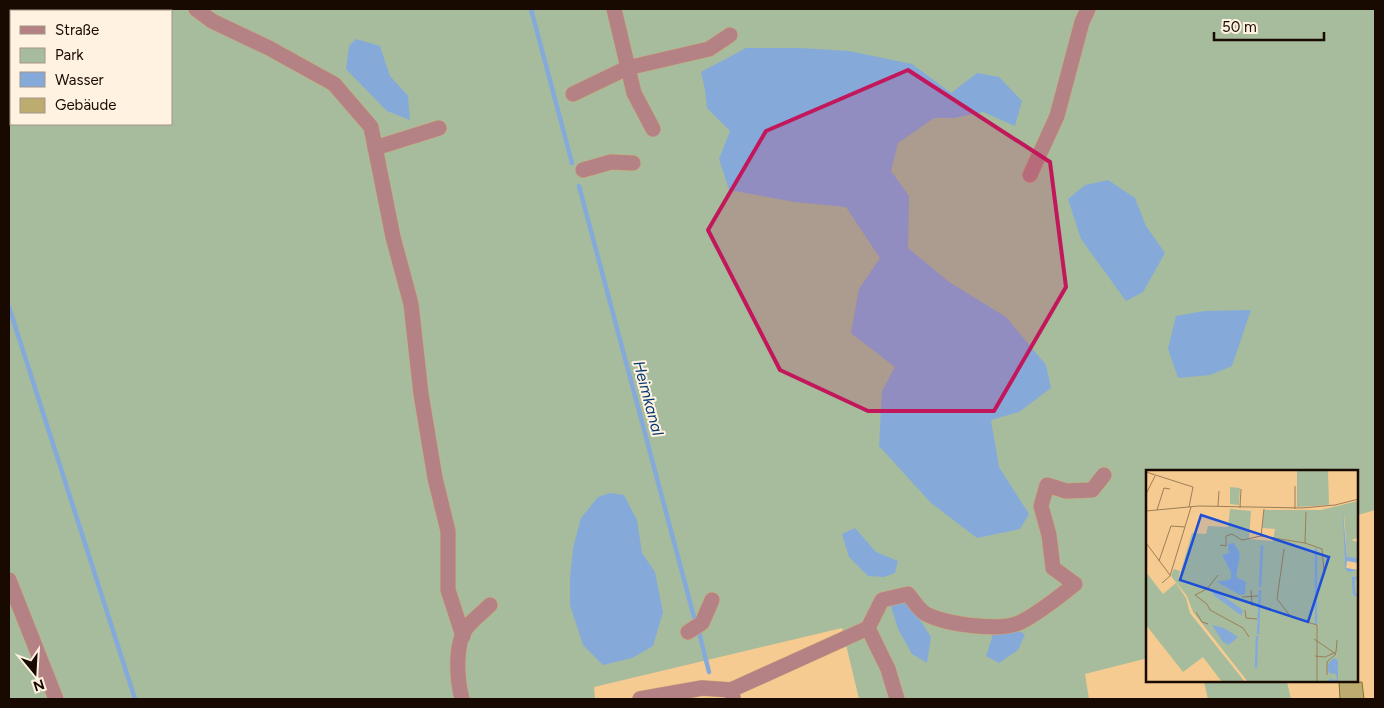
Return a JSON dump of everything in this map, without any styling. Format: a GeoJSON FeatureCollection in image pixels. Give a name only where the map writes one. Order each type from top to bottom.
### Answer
{"type":"FeatureCollection","features":[{"type":"Feature","properties":{"kind":"lane"},"geometry":{"type":"LineString","coordinates":[[196,9],[212,21],[269,48],[334,84],[371,127],[392,237],[412,304],[421,394],[435,478],[448,531],[448,590],[463,636]]}},
{"type":"Feature","properties":{"kind":"lane"},"geometry":{"type":"LineString","coordinates":[[614,9],[634,93],[652,128]]}},
{"type":"Feature","properties":{"kind":"lane"},"geometry":{"type":"LineString","coordinates":[[1030,175],[1057,116],[1082,22],[1088,9]]}},
{"type":"Feature","properties":{"kind":"lane"},"geometry":{"type":"LineString","coordinates":[[573,94],[628,68],[709,49],[730,35]]}},
{"type":"Feature","properties":{"kind":"lane"},"geometry":{"type":"LineString","coordinates":[[375,148],[439,128]]}},
{"type":"Feature","properties":{"kind":"lane"},"geometry":{"type":"LineString","coordinates":[[583,170],[611,162],[633,163]]}},
{"type":"Feature","properties":{"kind":"lane"},"geometry":{"type":"LineString","coordinates":[[640,699],[702,688],[732,694],[868,628],[882,600],[908,594],[924,613],[956,623],[994,627],[1021,623],[1076,584],[1053,568],[1049,535],[1041,506],[1047,485],[1066,491],[1092,490],[1104,475]]}},
{"type":"Feature","properties":{"kind":"lane"},"geometry":{"type":"LineString","coordinates":[[9,580],[56,699]]}},
{"type":"Feature","properties":{"kind":"lane"},"geometry":{"type":"LineString","coordinates":[[688,632],[702,623],[712,600]]}},
{"type":"Feature","properties":{"kind":"lane"},"geometry":{"type":"LineString","coordinates":[[462,699],[458,684],[459,648],[466,628],[490,605]]}},
{"type":"Feature","properties":{"kind":"lane"},"geometry":{"type":"LineString","coordinates":[[868,628],[888,669],[897,699]]}},
{"type":"Feature","properties":{"kind":"highlighted area"},"geometry":{"type":"Polygon","coordinates":[[[908,70],[1050,162],[1066,287],[994,411],[868,411],[780,370],[708,230],[766,131],[908,70]]]}},
{"type":"Feature","properties":{"kind":"green space"},"geometry":{"type":"Polygon","coordinates":[[[9,9],[1375,9],[1375,510],[1359,515],[1359,470],[1146,470],[1146,659],[1085,674],[1089,699],[859,699],[842,628],[594,687],[595,699],[9,699],[9,9]]]}},
{"type":"Feature","properties":{"kind":"green space"},"geometry":{"type":"Polygon","coordinates":[[[1204,683],[1287,683],[1291,699],[1208,699],[1204,683]]]}},
{"type":"Feature","properties":{"kind":"water"},"geometry":{"type":"Polygon","coordinates":[[[356,39],[380,46],[390,76],[408,96],[410,120],[387,111],[346,69],[349,46],[356,39]]]}},
{"type":"Feature","properties":{"kind":"water"},"geometry":{"type":"Polygon","coordinates":[[[746,48],[800,48],[849,51],[912,64],[951,93],[977,73],[999,77],[1022,101],[1015,126],[983,112],[954,118],[934,118],[898,143],[891,171],[909,196],[908,248],[949,282],[1006,317],[1046,365],[1051,388],[1019,412],[991,420],[999,467],[1029,514],[1020,529],[977,538],[931,503],[879,446],[882,391],[895,367],[851,333],[859,289],[880,258],[846,207],[795,202],[729,190],[719,159],[730,131],[707,108],[701,72],[746,48]]]}},
{"type":"Feature","properties":{"kind":"water"},"geometry":{"type":"Polygon","coordinates":[[[1108,180],[1135,198],[1146,226],[1165,253],[1143,292],[1126,301],[1081,239],[1068,199],[1085,185],[1108,180]]]}},
{"type":"Feature","properties":{"kind":"water"},"geometry":{"type":"Polygon","coordinates":[[[1251,310],[1232,366],[1210,375],[1178,378],[1168,349],[1176,316],[1205,311],[1251,310]]]}},
{"type":"Feature","properties":{"kind":"water"},"geometry":{"type":"Polygon","coordinates":[[[610,493],[624,495],[637,520],[642,553],[655,572],[663,612],[653,646],[632,658],[603,665],[583,645],[570,605],[570,577],[573,548],[581,518],[598,497],[610,493]]]}},
{"type":"Feature","properties":{"kind":"water"},"geometry":{"type":"Polygon","coordinates":[[[855,528],[876,552],[898,561],[895,573],[884,577],[868,576],[849,557],[842,534],[855,528]]]}},
{"type":"Feature","properties":{"kind":"water"},"geometry":{"type":"Polygon","coordinates":[[[897,594],[920,620],[931,637],[927,663],[912,654],[898,629],[891,606],[897,594]]]}},
{"type":"Feature","properties":{"kind":"water"},"geometry":{"type":"Polygon","coordinates":[[[1013,629],[1025,634],[1018,650],[999,663],[986,656],[993,634],[1013,629]]]}},
{"type":"Feature","properties":{"kind":"building"},"geometry":{"type":"Polygon","coordinates":[[[1362,682],[1364,699],[1340,699],[1339,683],[1362,682]]]}},
{"type":"Feature","properties":{"kind":"waterway","name":"Heimkanal"},"geometry":{"type":"LineString","coordinates":[[531,9],[572,163]]}},
{"type":"Feature","properties":{"kind":"waterway","name":"Heimkanal"},"geometry":{"type":"LineString","coordinates":[[579,186],[694,617]]}},
{"type":"Feature","properties":{"kind":"waterway"},"geometry":{"type":"LineString","coordinates":[[9,307],[135,699]]}},
{"type":"Feature","properties":{"kind":"waterway","name":"Heimkanal"},"geometry":{"type":"LineString","coordinates":[[699,632],[709,672]]}}]}
